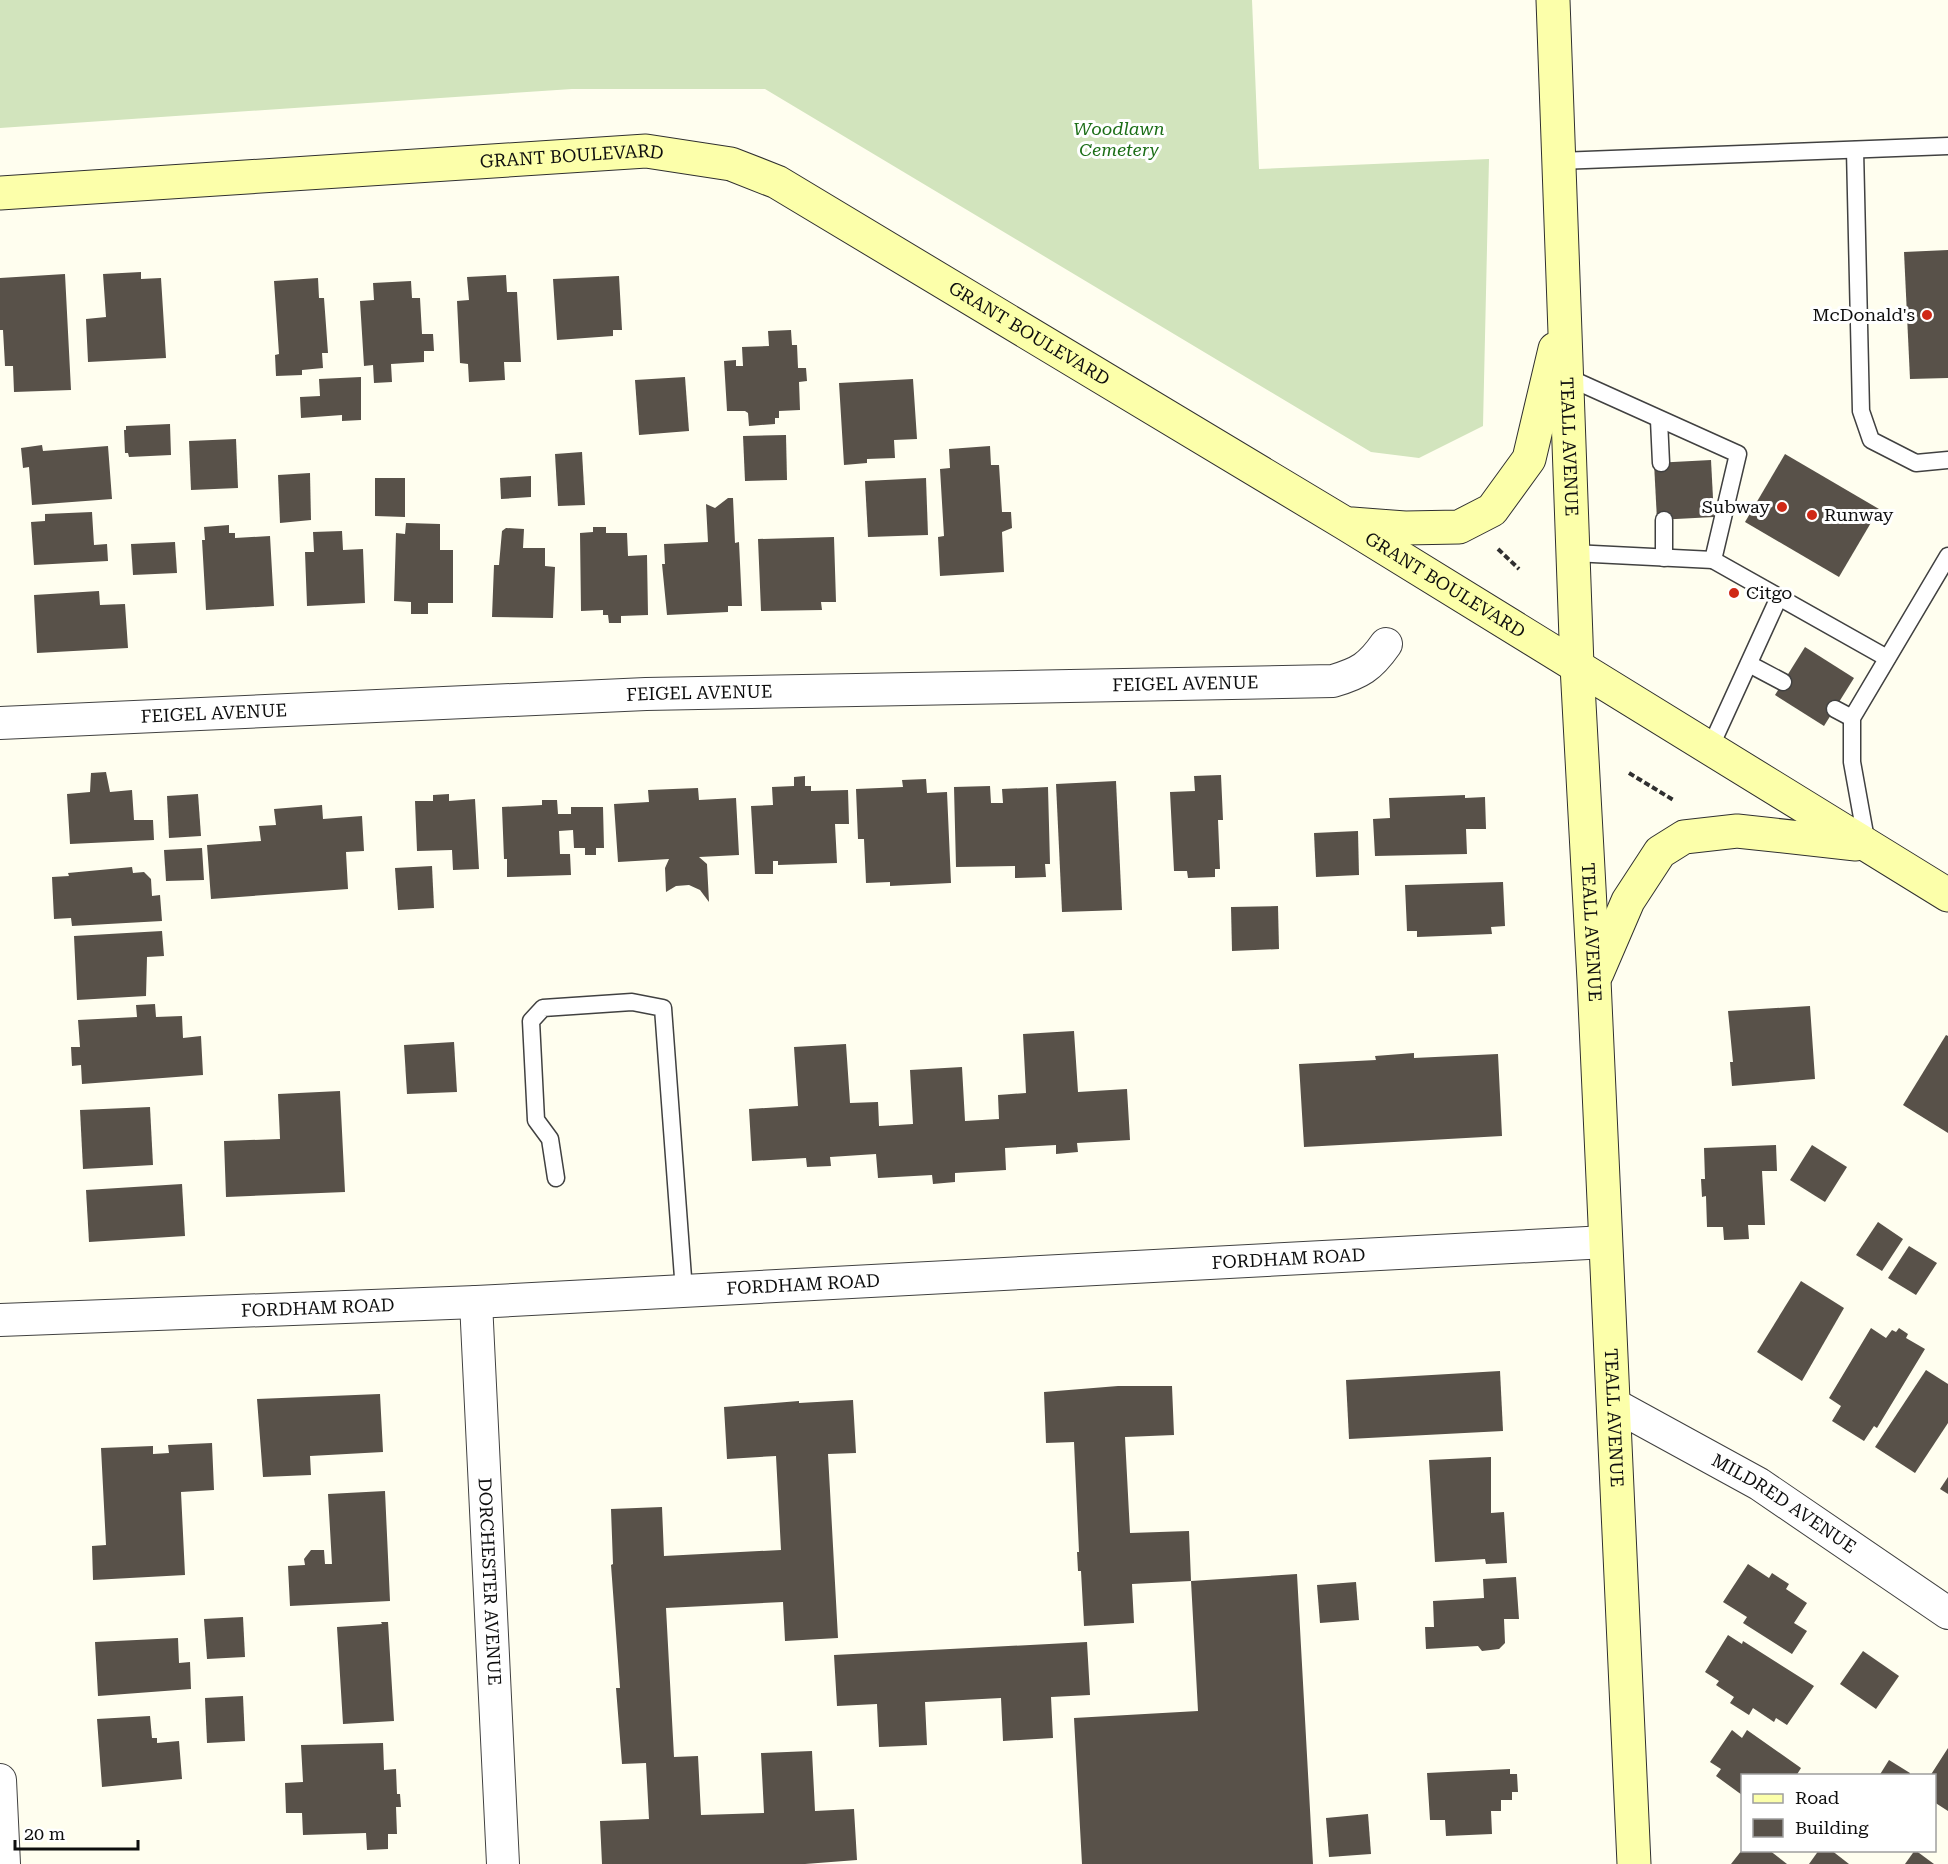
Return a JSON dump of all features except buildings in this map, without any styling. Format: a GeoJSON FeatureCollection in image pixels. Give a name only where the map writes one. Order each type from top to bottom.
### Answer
{"type":"FeatureCollection","features":[{"type":"Feature","properties":{"kind":"street","name":"TEALL AVENUE"},"geometry":{"type":"LineString","coordinates":[[1553,0],[1577,666],[1594,980],[1634,1864]]}},
{"type":"Feature","properties":{"kind":"street","name":"GRANT BOULEVARD"},"geometry":{"type":"LineString","coordinates":[[0,193],[646,151],[731,164],[777,182],[1346,524],[1948,895]]}},
{"type":"Feature","properties":{"kind":"street"},"geometry":{"type":"LineString","coordinates":[[1346,524],[1405,528],[1459,527],[1492,510],[1529,459],[1565,309]]}},
{"type":"Feature","properties":{"kind":"street","name":"FEIGEL AVENUE"},"geometry":{"type":"LineString","coordinates":[[0,723],[646,694],[1333,681],[1354,675],[1373,663],[1386,644]]}},
{"type":"Feature","properties":{"kind":"street"},"geometry":{"type":"LineString","coordinates":[[1594,980],[1628,901],[1660,852],[1684,837],[1737,831],[1867,846]]}},
{"type":"Feature","properties":{"kind":"street","name":"FORDHAM ROAD"},"geometry":{"type":"LineString","coordinates":[[0,1320],[476,1302],[1606,1242]]}},
{"type":"Feature","properties":{"kind":"street","name":"DORCHESTER AVENUE"},"geometry":{"type":"LineString","coordinates":[[476,1302],[503,1864]]}},
{"type":"Feature","properties":{"kind":"street","name":"MILDRED AVENUE"},"geometry":{"type":"LineString","coordinates":[[1613,1404],[1759,1484],[1948,1613]]}},
{"type":"Feature","properties":{"kind":"street"},"geometry":{"type":"LineString","coordinates":[[0,1780],[4,1864]]}},
{"type":"Feature","properties":{"kind":"lane"},"geometry":{"type":"LineString","coordinates":[[1559,160],[1948,146]]}},
{"type":"Feature","properties":{"kind":"lane"},"geometry":{"type":"LineString","coordinates":[[1855,150],[1861,411],[1871,440],[1916,462],[1948,460]]}},
{"type":"Feature","properties":{"kind":"lane"},"geometry":{"type":"LineString","coordinates":[[1567,377],[1738,454],[1713,560]]}},
{"type":"Feature","properties":{"kind":"lane"},"geometry":{"type":"LineString","coordinates":[[1659,420],[1661,462]]}},
{"type":"Feature","properties":{"kind":"lane"},"geometry":{"type":"LineString","coordinates":[[1664,520],[1664,558]]}},
{"type":"Feature","properties":{"kind":"lane"},"geometry":{"type":"LineString","coordinates":[[1573,553],[1713,560],[1887,658]]}},
{"type":"Feature","properties":{"kind":"lane"},"geometry":{"type":"LineString","coordinates":[[1867,846],[1852,762],[1852,718],[1948,555]]}},
{"type":"Feature","properties":{"kind":"lane"},"geometry":{"type":"LineString","coordinates":[[1710,748],[1779,597]]}},
{"type":"Feature","properties":{"kind":"lane"},"geometry":{"type":"LineString","coordinates":[[1749,664],[1783,682]]}},
{"type":"Feature","properties":{"kind":"lane"},"geometry":{"type":"LineString","coordinates":[[1835,709],[1852,718]]}},
{"type":"Feature","properties":{"kind":"lane"},"geometry":{"type":"LineString","coordinates":[[556,1178],[550,1139],[536,1120],[531,1022],[543,1008],[632,1002],[663,1008],[684,1291]]}},
{"type":"Feature","properties":{"kind":"path"},"geometry":{"type":"LineString","coordinates":[[1629,773],[1676,801]]}},
{"type":"Feature","properties":{"kind":"green space","name":"Woodlawn Cemetery"},"geometry":{"type":"Polygon","coordinates":[[[0,0],[1252,0],[1259,169],[1489,159],[1483,426],[1419,458],[1371,452],[765,89],[572,89],[0,128],[0,0]]]}},
{"type":"Feature","properties":{"kind":"place","name":"McDonald's"},"geometry":{"type":"Point","coordinates":[1927,315]}},
{"type":"Feature","properties":{"kind":"place","name":"Subway"},"geometry":{"type":"Point","coordinates":[1782,507]}},
{"type":"Feature","properties":{"kind":"place","name":"Runway"},"geometry":{"type":"Point","coordinates":[1812,515]}},
{"type":"Feature","properties":{"kind":"place","name":"Citgo"},"geometry":{"type":"Point","coordinates":[1734,593]}}]}
